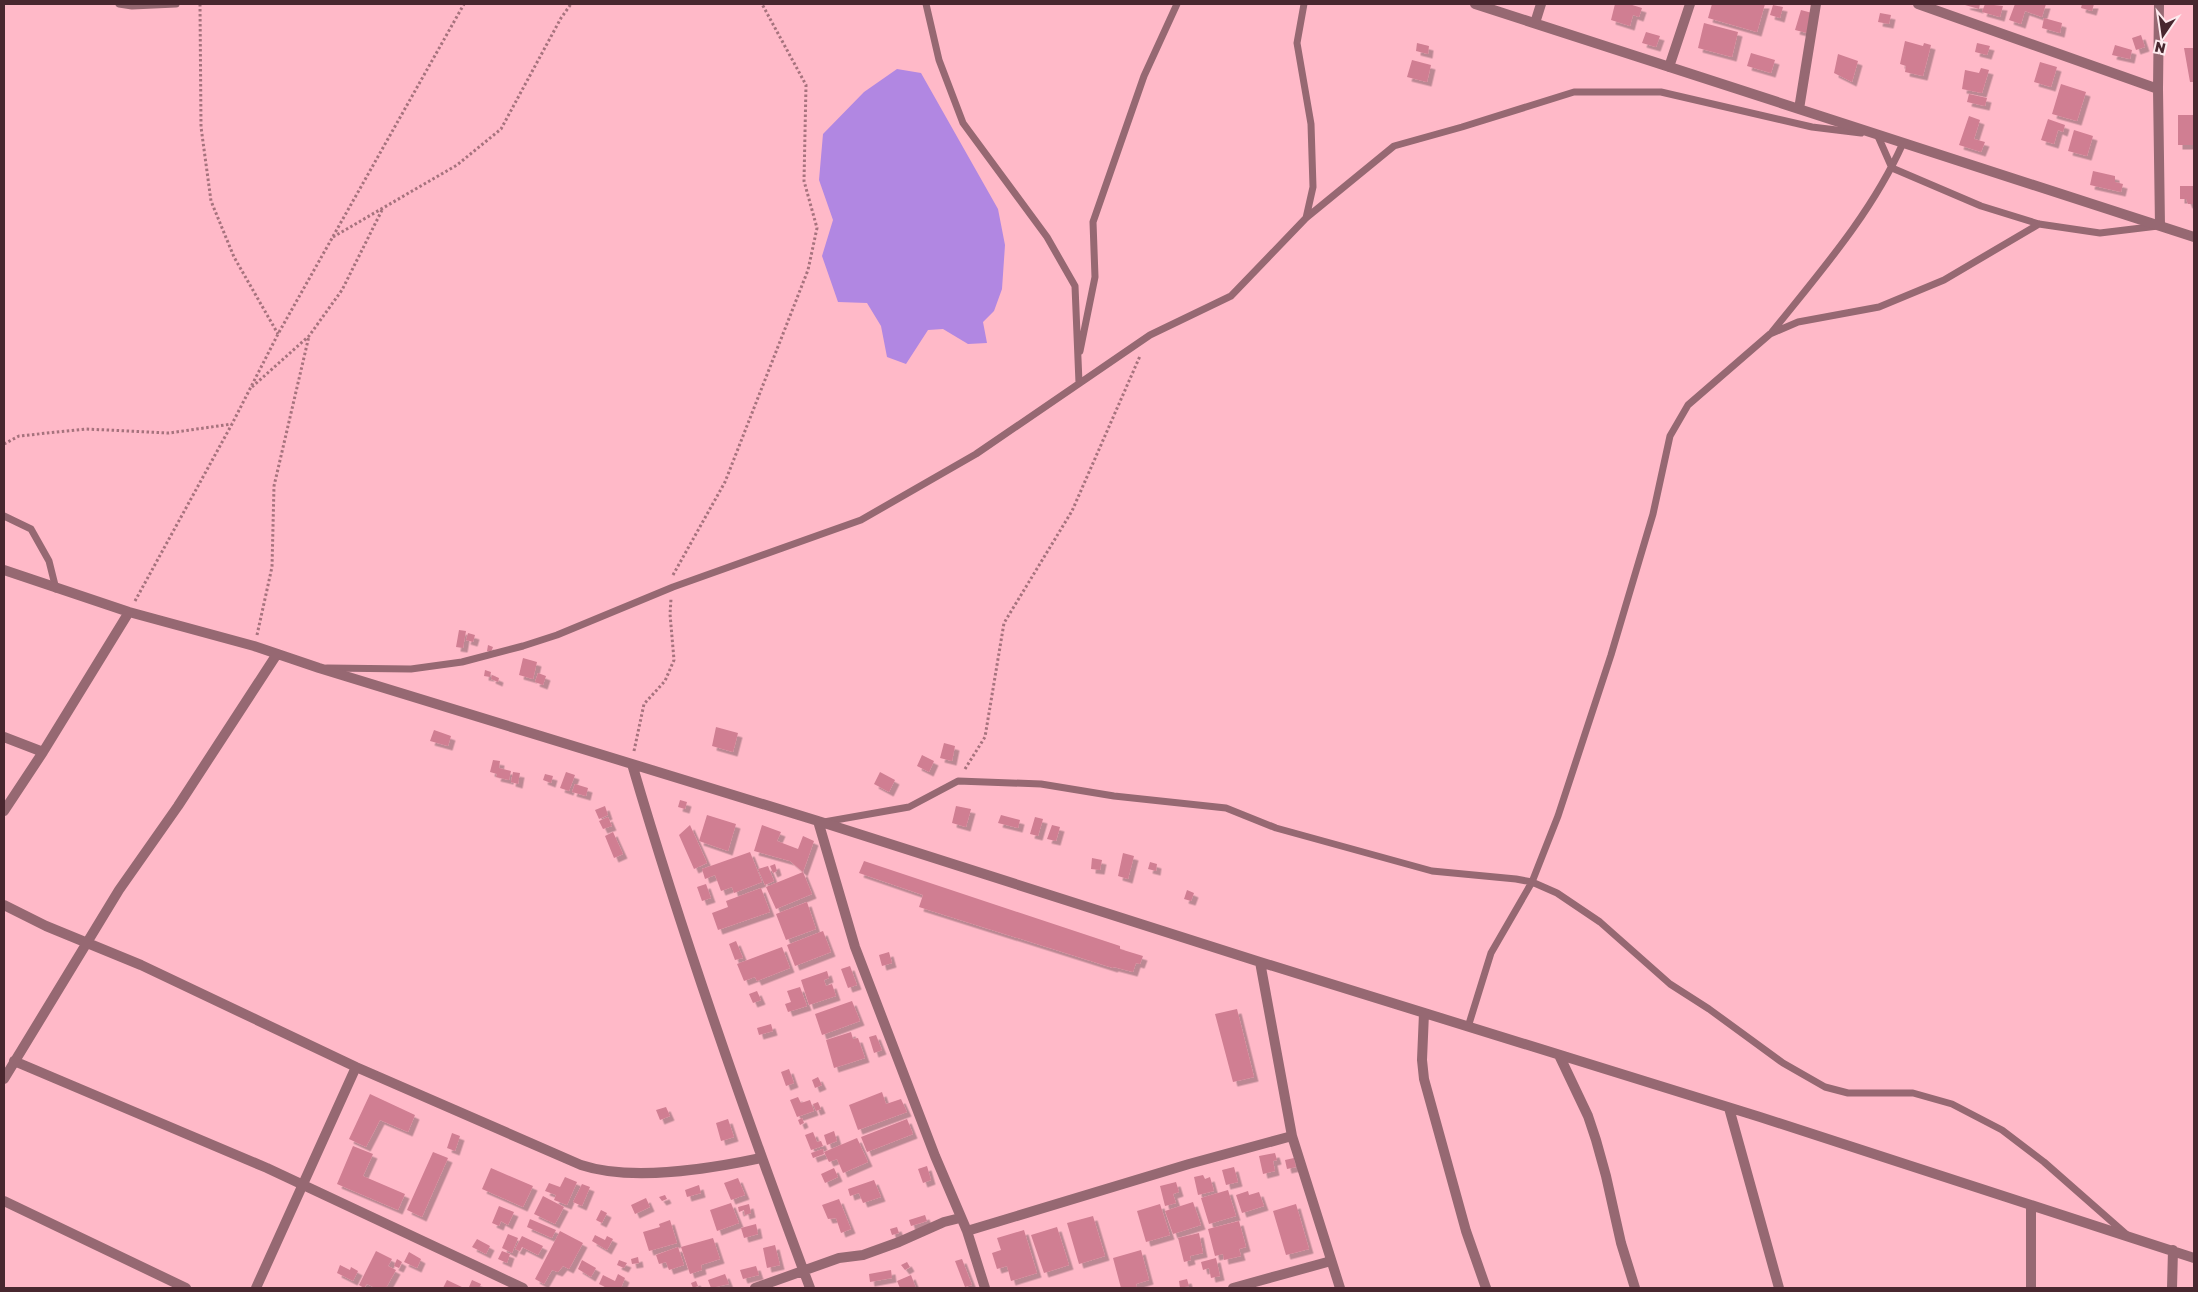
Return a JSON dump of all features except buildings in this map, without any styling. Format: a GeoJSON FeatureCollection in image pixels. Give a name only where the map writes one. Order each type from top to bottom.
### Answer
{"type":"FeatureCollection","features":[{"type":"Feature","properties":{"kind":"street"},"geometry":{"type":"LineString","coordinates":[[1475,4],[2194,237]]}},
{"type":"Feature","properties":{"kind":"street"},"geometry":{"type":"LineString","coordinates":[[1535,23],[1541,4]]}},
{"type":"Feature","properties":{"kind":"street"},"geometry":{"type":"LineString","coordinates":[[1669,67],[1690,4]]}},
{"type":"Feature","properties":{"kind":"street"},"geometry":{"type":"LineString","coordinates":[[1799,109],[1816,4]]}},
{"type":"Feature","properties":{"kind":"street"},"geometry":{"type":"LineString","coordinates":[[1918,4],[2158,89]]}},
{"type":"Feature","properties":{"kind":"street"},"geometry":{"type":"LineString","coordinates":[[2159,4],[2160,226]]}},
{"type":"Feature","properties":{"kind":"street"},"geometry":{"type":"LineString","coordinates":[[4,570],[129,612],[254,646],[319,668],[821,822],[1260,962],[1729,1108],[2194,1258]]}},
{"type":"Feature","properties":{"kind":"street"},"geometry":{"type":"LineString","coordinates":[[4,811],[43,752],[129,612]]}},
{"type":"Feature","properties":{"kind":"street"},"geometry":{"type":"LineString","coordinates":[[4,1078],[85,942],[277,654]]}},
{"type":"Feature","properties":{"kind":"street"},"geometry":{"type":"LineString","coordinates":[[4,737],[43,752]]}},
{"type":"Feature","properties":{"kind":"street"},"geometry":{"type":"LineString","coordinates":[[632,764],[665,876],[761,1158],[810,1288]]}},
{"type":"Feature","properties":{"kind":"street"},"geometry":{"type":"LineString","coordinates":[[821,822],[855,947],[960,1218],[967,1231],[985,1288]]}},
{"type":"Feature","properties":{"kind":"street"},"geometry":{"type":"LineString","coordinates":[[4,905],[46,926],[141,965],[356,1067],[478,1122],[590,1168],[608,1172],[662,1172],[718,1166],[761,1158]]}},
{"type":"Feature","properties":{"kind":"street"},"geometry":{"type":"LineString","coordinates":[[1260,962],[1292,1136],[1340,1288]]}},
{"type":"Feature","properties":{"kind":"street"},"geometry":{"type":"LineString","coordinates":[[1424,1013],[1422,1060],[1424,1079],[1461,1213],[1486,1288]]}},
{"type":"Feature","properties":{"kind":"street"},"geometry":{"type":"LineString","coordinates":[[1559,1055],[1588,1116],[1596,1140],[1621,1243],[1635,1288]]}},
{"type":"Feature","properties":{"kind":"street"},"geometry":{"type":"LineString","coordinates":[[14,1061],[259,1165],[523,1288]]}},
{"type":"Feature","properties":{"kind":"street"},"geometry":{"type":"LineString","coordinates":[[256,1288],[356,1067]]}},
{"type":"Feature","properties":{"kind":"street"},"geometry":{"type":"LineString","coordinates":[[1729,1108],[1779,1288]]}},
{"type":"Feature","properties":{"kind":"street"},"geometry":{"type":"LineString","coordinates":[[967,1231],[1180,1166],[1292,1136]]}},
{"type":"Feature","properties":{"kind":"street"},"geometry":{"type":"LineString","coordinates":[[4,1201],[186,1288]]}},
{"type":"Feature","properties":{"kind":"street"},"geometry":{"type":"LineString","coordinates":[[2031,1205],[2031,1288]]}},
{"type":"Feature","properties":{"kind":"street"},"geometry":{"type":"LineString","coordinates":[[755,1288],[839,1258],[863,1255],[899,1242],[944,1222],[960,1218]]}},
{"type":"Feature","properties":{"kind":"street"},"geometry":{"type":"LineString","coordinates":[[2172,1288],[2173,1250]]}},
{"type":"Feature","properties":{"kind":"street"},"geometry":{"type":"LineString","coordinates":[[1234,1288],[1331,1261]]}},
{"type":"Feature","properties":{"kind":"lane"},"geometry":{"type":"LineString","coordinates":[[119,4],[132,6],[176,4]]}},
{"type":"Feature","properties":{"kind":"lane"},"geometry":{"type":"LineString","coordinates":[[926,4],[939,60],[963,123],[1048,237],[1075,286],[1078,383]]}},
{"type":"Feature","properties":{"kind":"lane"},"geometry":{"type":"LineString","coordinates":[[1078,362],[1095,277],[1093,222],[1144,76],[1178,4]]}},
{"type":"Feature","properties":{"kind":"lane"},"geometry":{"type":"LineString","coordinates":[[1304,4],[1297,44],[1311,124],[1313,186],[1306,218]]}},
{"type":"Feature","properties":{"kind":"lane"},"geometry":{"type":"LineString","coordinates":[[319,668],[411,669],[462,662],[557,635],[672,587],[860,520],[976,454],[1150,335],[1231,296],[1306,218],[1394,146],[1574,92],[1661,92],[1812,127],[1878,134],[1892,168],[1981,206],[2039,224],[2100,233],[2160,226]]}},
{"type":"Feature","properties":{"kind":"lane"},"geometry":{"type":"LineString","coordinates":[[1468,1027],[1491,953],[1532,882],[1558,816],[1611,656],[1653,514],[1670,436],[1688,405],[1770,334],[1834,256],[1870,204],[1892,168],[1904,143]]}},
{"type":"Feature","properties":{"kind":"lane"},"geometry":{"type":"LineString","coordinates":[[1770,334],[1798,322],[1880,307],[1944,280],[2039,224]]}},
{"type":"Feature","properties":{"kind":"lane"},"geometry":{"type":"LineString","coordinates":[[4,516],[31,529],[49,561],[56,589]]}},
{"type":"Feature","properties":{"kind":"lane"},"geometry":{"type":"LineString","coordinates":[[821,822],[909,807],[958,782],[1041,784],[1114,796],[1226,808],[1276,828],[1432,871],[1532,882],[1556,893],[1600,922],[1670,984],[1709,1009],[1783,1063],[1825,1087],[1848,1093],[1913,1094],[1952,1104],[2002,1130],[2044,1162],[2130,1237]]}},
{"type":"Feature","properties":{"kind":"path"},"geometry":{"type":"LineString","coordinates":[[200,4],[201,127],[211,201],[234,257],[278,334]]}},
{"type":"Feature","properties":{"kind":"path"},"geometry":{"type":"LineString","coordinates":[[129,612],[232,424],[278,334],[464,4]]}},
{"type":"Feature","properties":{"kind":"path"},"geometry":{"type":"LineString","coordinates":[[333,237],[457,165],[502,129],[571,4]]}},
{"type":"Feature","properties":{"kind":"path"},"geometry":{"type":"LineString","coordinates":[[632,764],[644,704],[665,680],[674,660],[670,614],[674,574],[725,482],[808,270],[817,228],[804,181],[806,86],[762,4]]}},
{"type":"Feature","properties":{"kind":"path"},"geometry":{"type":"LineString","coordinates":[[250,388],[309,336],[342,290],[383,208]]}},
{"type":"Feature","properties":{"kind":"path"},"geometry":{"type":"LineString","coordinates":[[958,782],[985,737],[1004,623],[1072,511],[1150,335]]}},
{"type":"Feature","properties":{"kind":"path"},"geometry":{"type":"LineString","coordinates":[[254,646],[272,567],[274,486],[309,336]]}},
{"type":"Feature","properties":{"kind":"path"},"geometry":{"type":"LineString","coordinates":[[4,444],[19,436],[86,429],[169,433],[232,424]]}},
{"type":"Feature","properties":{"kind":"shaded area"},"geometry":{"type":"Polygon","coordinates":[[[897,69],[921,73],[998,209],[1005,245],[1002,289],[994,311],[983,322],[987,343],[968,344],[943,329],[928,330],[906,364],[887,357],[881,326],[867,303],[838,302],[822,256],[833,220],[819,180],[823,134],[864,92],[897,69]]]}}]}
